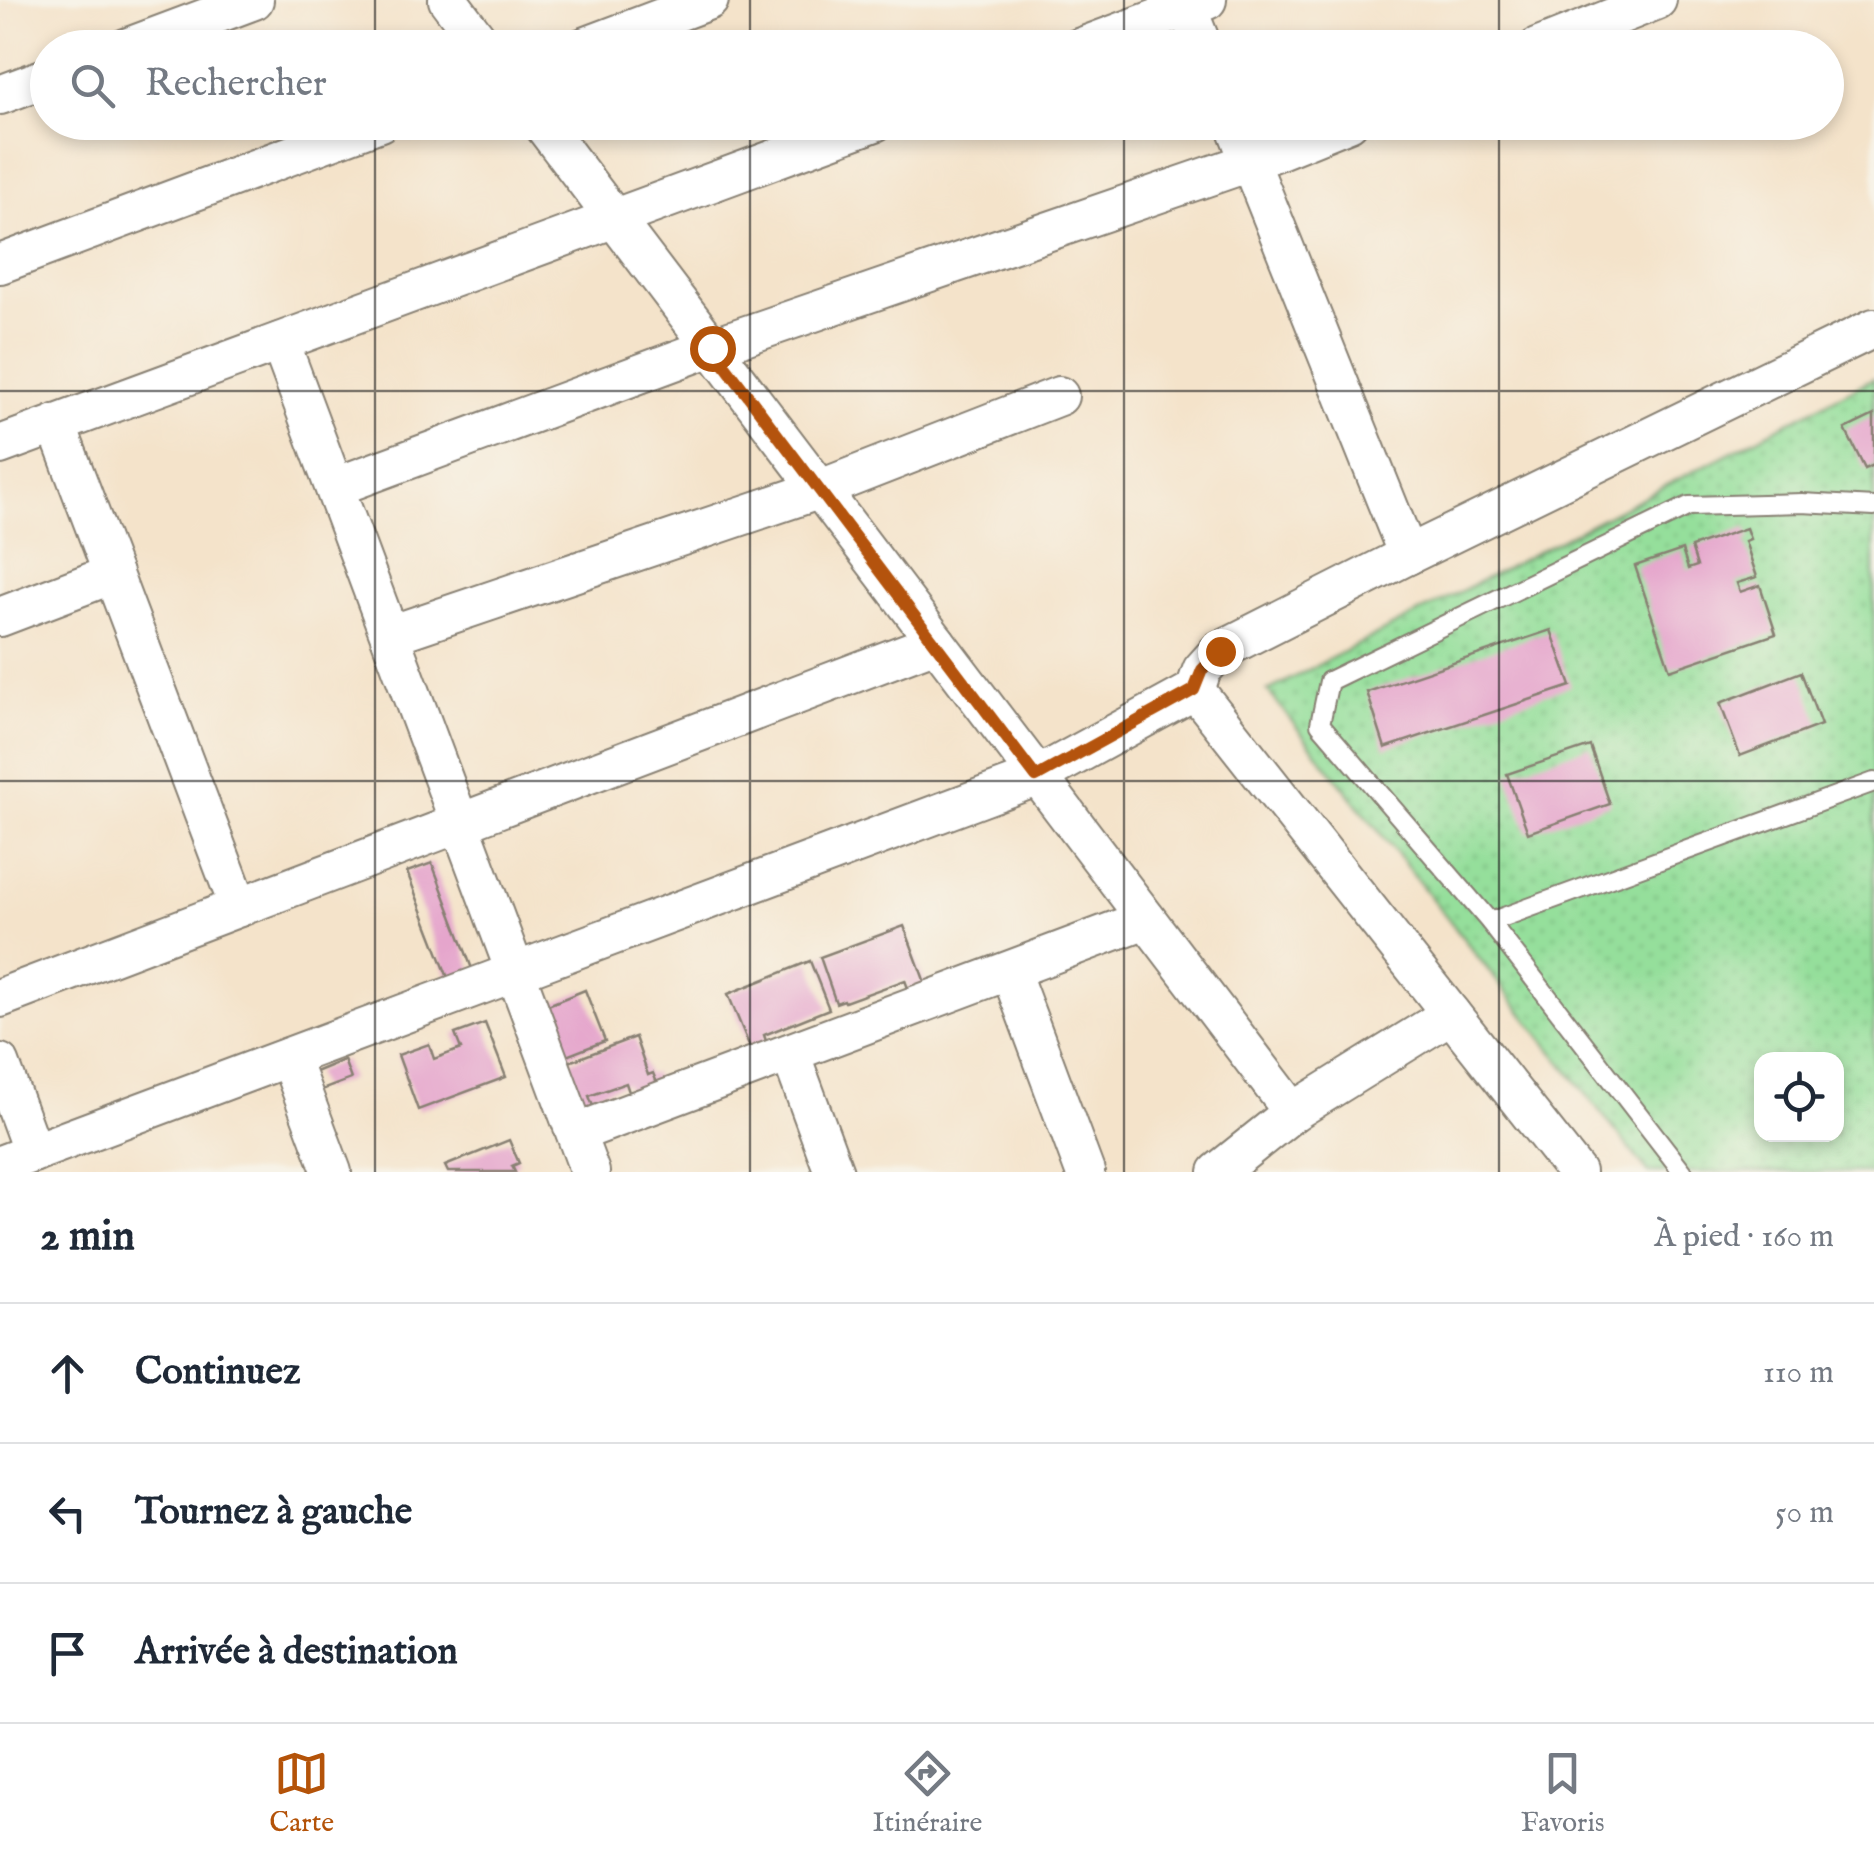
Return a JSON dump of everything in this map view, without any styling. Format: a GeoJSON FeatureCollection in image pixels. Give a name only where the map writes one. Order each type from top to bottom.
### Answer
{"type":"FeatureCollection","features":[{"type":"Feature","properties":{"kind":"street"},"geometry":{"type":"LineString","coordinates":[[174,30],[254,0]]}},
{"type":"Feature","properties":{"kind":"street"},"geometry":{"type":"LineString","coordinates":[[448,0],[470,30]]}},
{"type":"Feature","properties":{"kind":"street"},"geometry":{"type":"LineString","coordinates":[[630,30],[709,0]]}},
{"type":"Feature","properties":{"kind":"street"},"geometry":{"type":"LineString","coordinates":[[1569,30],[1607,9],[1656,0]]}},
{"type":"Feature","properties":{"kind":"street"},"geometry":{"type":"LineString","coordinates":[[1123,30],[1193,2],[1199,30]]}},
{"type":"Feature","properties":{"kind":"street"},"geometry":{"type":"LineString","coordinates":[[0,94],[30,83]]}},
{"type":"Feature","properties":{"kind":"street"},"geometry":{"type":"LineString","coordinates":[[2,257],[330,140]]}},
{"type":"Feature","properties":{"kind":"street"},"geometry":{"type":"LineString","coordinates":[[555,140],[1292,1112]]}},
{"type":"Feature","properties":{"kind":"street"},"geometry":{"type":"LineString","coordinates":[[0,445],[827,140]]}},
{"type":"Feature","properties":{"kind":"street"},"geometry":{"type":"LineString","coordinates":[[1241,140],[1408,555]]}},
{"type":"Feature","properties":{"kind":"street"},"geometry":{"type":"LineString","coordinates":[[335,488],[712,348],[1304,140]]}},
{"type":"Feature","properties":{"kind":"street"},"geometry":{"type":"LineString","coordinates":[[0,1064],[17,1159],[1036,777],[1194,690],[1202,670],[1220,651],[1408,555],[1874,329]]}},
{"type":"Feature","properties":{"kind":"street"},"geometry":{"type":"LineString","coordinates":[[280,342],[590,1172]]}},
{"type":"Feature","properties":{"kind":"street"},"geometry":{"type":"LineString","coordinates":[[390,636],[818,490],[1059,396]]}},
{"type":"Feature","properties":{"kind":"street"},"geometry":{"type":"LineString","coordinates":[[56,424],[239,907]]}},
{"type":"Feature","properties":{"kind":"street"},"geometry":{"type":"LineString","coordinates":[[0,617],[113,574]]}},
{"type":"Feature","properties":{"kind":"street"},"geometry":{"type":"LineString","coordinates":[[0,998],[936,642]]}},
{"type":"Feature","properties":{"kind":"street"},"geometry":{"type":"LineString","coordinates":[[1194,690],[1576,1172]]}},
{"type":"Feature","properties":{"kind":"street"},"geometry":{"type":"LineString","coordinates":[[576,1133],[1146,919]]}},
{"type":"Feature","properties":{"kind":"street"},"geometry":{"type":"LineString","coordinates":[[1010,971],[1085,1172]]}},
{"type":"Feature","properties":{"kind":"street"},"geometry":{"type":"LineString","coordinates":[[1218,1172],[1292,1112],[1451,1014]]}},
{"type":"Feature","properties":{"kind":"street"},"geometry":{"type":"LineString","coordinates":[[790,1053],[834,1172]]}},
{"type":"Feature","properties":{"kind":"street"},"geometry":{"type":"LineString","coordinates":[[289,1057],[332,1172]]}},
{"type":"Feature","properties":{"kind":"lane"},"geometry":{"type":"LineString","coordinates":[[1682,1172],[1490,922],[1320,724],[1329,681],[1689,506],[1802,503],[1874,507]]}},
{"type":"Feature","properties":{"kind":"lane"},"geometry":{"type":"LineString","coordinates":[[1490,922],[1874,782]]}},
{"type":"Feature","properties":{"kind":"green space"},"geometry":{"type":"Polygon","coordinates":[[[1874,378],[1874,1172],[1648,1172],[1268,691],[1874,378]]]}},
{"type":"Feature","properties":{"kind":"building"},"geometry":{"type":"Polygon","coordinates":[[[1874,415],[1874,465],[1865,469],[1845,429],[1874,415]]]}},
{"type":"Feature","properties":{"kind":"building"},"geometry":{"type":"Polygon","coordinates":[[[1746,528],[1750,539],[1745,541],[1757,577],[1737,583],[1740,592],[1760,585],[1776,634],[1670,670],[1635,566],[1682,550],[1688,569],[1697,566],[1691,547],[1746,528]]]}},
{"type":"Feature","properties":{"kind":"building"},"geometry":{"type":"Polygon","coordinates":[[[1551,630],[1571,686],[1385,748],[1367,692],[1551,630]]]}},
{"type":"Feature","properties":{"kind":"building"},"geometry":{"type":"Polygon","coordinates":[[[1801,672],[1821,725],[1740,756],[1720,703],[1801,672]]]}},
{"type":"Feature","properties":{"kind":"building"},"geometry":{"type":"Polygon","coordinates":[[[1590,746],[1610,804],[1528,833],[1507,774],[1590,746]]]}},
{"type":"Feature","properties":{"kind":"building"},"geometry":{"type":"Polygon","coordinates":[[[432,863],[474,974],[450,983],[407,872],[432,863]]]}},
{"type":"Feature","properties":{"kind":"building"},"geometry":{"type":"Polygon","coordinates":[[[904,926],[927,988],[910,994],[905,980],[836,1003],[820,957],[904,926]]]}},
{"type":"Feature","properties":{"kind":"building"},"geometry":{"type":"Polygon","coordinates":[[[810,961],[829,1009],[764,1035],[767,1044],[751,1050],[728,994],[810,961]]]}},
{"type":"Feature","properties":{"kind":"building"},"geometry":{"type":"Polygon","coordinates":[[[585,990],[605,1041],[564,1057],[543,1007],[585,990]]]}},
{"type":"Feature","properties":{"kind":"building"},"geometry":{"type":"Polygon","coordinates":[[[485,1023],[506,1077],[418,1110],[398,1055],[429,1044],[434,1059],[461,1049],[455,1034],[485,1023]]]}},
{"type":"Feature","properties":{"kind":"building"},"geometry":{"type":"Polygon","coordinates":[[[635,1037],[648,1075],[653,1073],[660,1090],[632,1101],[626,1083],[589,1096],[598,1119],[576,1127],[553,1068],[635,1037]]]}},
{"type":"Feature","properties":{"kind":"building"},"geometry":{"type":"Polygon","coordinates":[[[344,1060],[351,1079],[322,1090],[315,1072],[344,1060]]]}},
{"type":"Feature","properties":{"kind":"building"},"geometry":{"type":"Polygon","coordinates":[[[509,1140],[519,1163],[512,1166],[515,1172],[448,1172],[445,1166],[509,1140]]]}},
{"type":"Feature","properties":{"kind":"route"},"geometry":{"type":"LineString","coordinates":[[712,348],[1036,777],[1194,690],[1202,670],[1220,651]]}}]}
